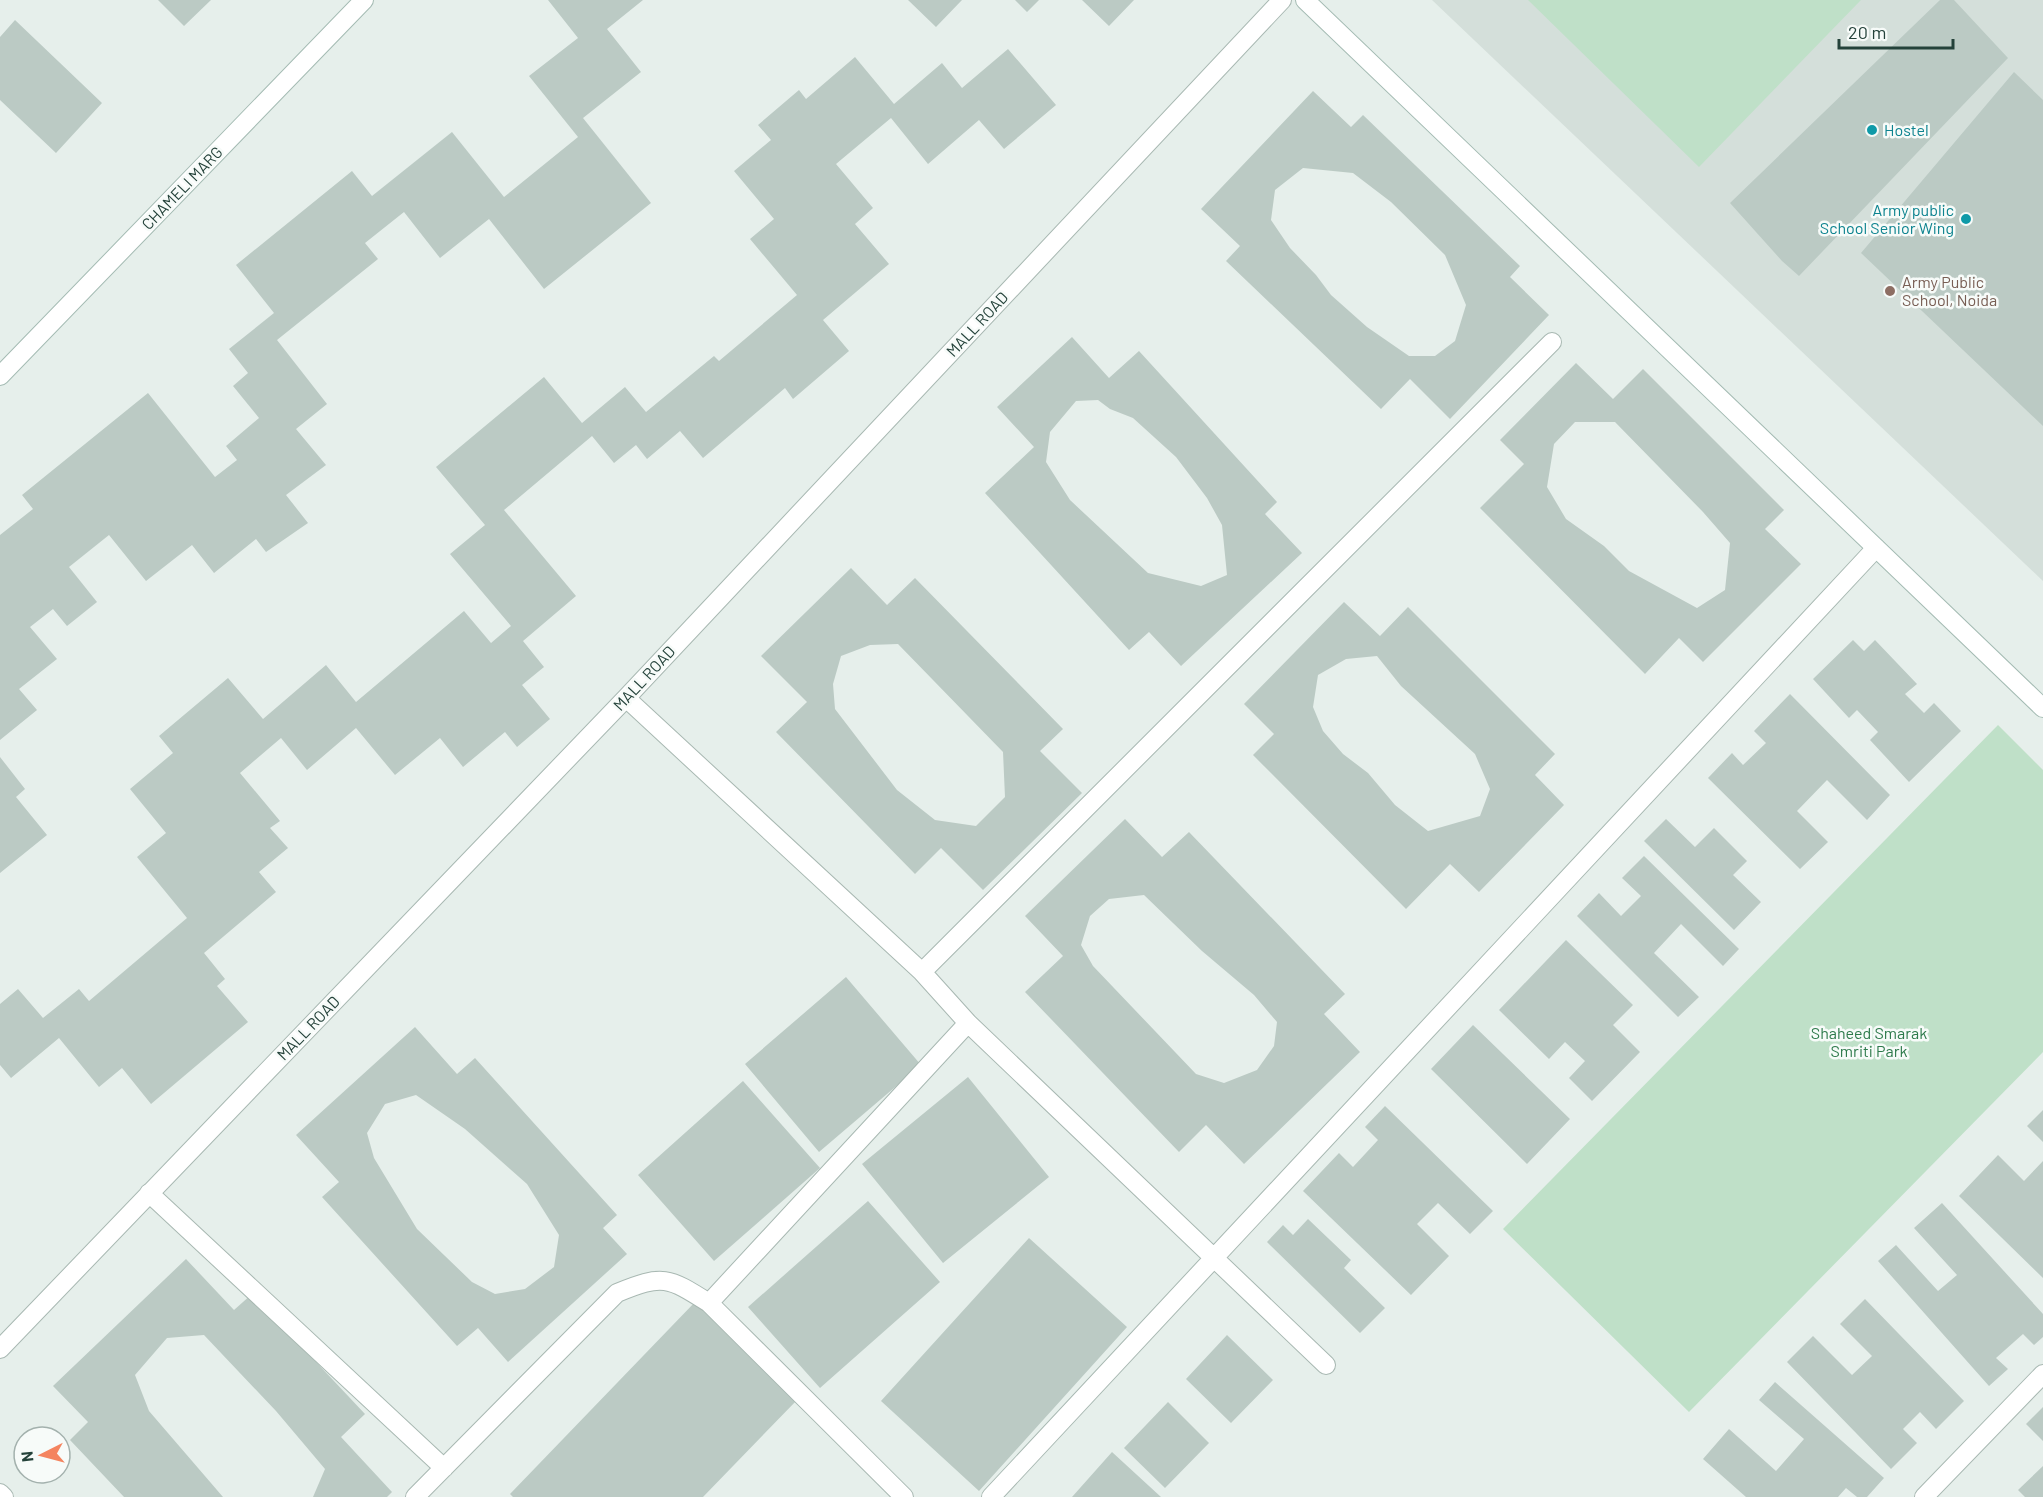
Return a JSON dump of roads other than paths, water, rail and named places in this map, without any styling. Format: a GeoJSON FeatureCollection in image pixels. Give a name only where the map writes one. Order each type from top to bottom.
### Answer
{"type":"FeatureCollection","features":[{"type":"Feature","properties":{"kind":"street","name":"CHAMELI MARG"},"geometry":{"type":"LineString","coordinates":[[0,376],[364,0]]}},
{"type":"Feature","properties":{"kind":"street","name":"MALL ROAD"},"geometry":{"type":"LineString","coordinates":[[0,1349],[626,698],[1282,0]]}},
{"type":"Feature","properties":{"kind":"street"},"geometry":{"type":"LineString","coordinates":[[1305,0],[2043,708]]}},
{"type":"Feature","properties":{"kind":"street"},"geometry":{"type":"LineString","coordinates":[[922,972],[1552,342]]}},
{"type":"Feature","properties":{"kind":"street"},"geometry":{"type":"LineString","coordinates":[[991,1497],[1876,548]]}},
{"type":"Feature","properties":{"kind":"street"},"geometry":{"type":"LineString","coordinates":[[626,698],[922,972],[968,1023],[1326,1365]]}},
{"type":"Feature","properties":{"kind":"street"},"geometry":{"type":"LineString","coordinates":[[709,1303],[968,1023]]}},
{"type":"Feature","properties":{"kind":"street"},"geometry":{"type":"LineString","coordinates":[[149,1193],[444,1468]]}},
{"type":"Feature","properties":{"kind":"street"},"geometry":{"type":"LineString","coordinates":[[415,1497],[617,1293],[647,1281],[677,1283],[709,1303],[904,1497]]}},
{"type":"Feature","properties":{"kind":"street"},"geometry":{"type":"LineString","coordinates":[[1924,1497],[2043,1374]]}},
{"type":"Feature","properties":{"kind":"street"},"geometry":{"type":"LineString","coordinates":[[0,1493],[4,1497]]}},
{"type":"Feature","properties":{"kind":"place","name":"Hostel"},"geometry":{"type":"Point","coordinates":[1872,130]}},
{"type":"Feature","properties":{"kind":"place","name":"Army public School Senior Wing"},"geometry":{"type":"Point","coordinates":[1966,219]}},
{"type":"Feature","properties":{"kind":"place","name":"Army Public School, Noida"},"geometry":{"type":"Point","coordinates":[1890,291]}},
{"type":"Feature","properties":{"kind":"park label","name":"Shaheed Smarak Smriti Park"},"geometry":{"type":"Point","coordinates":[1869,1042]}}]}
